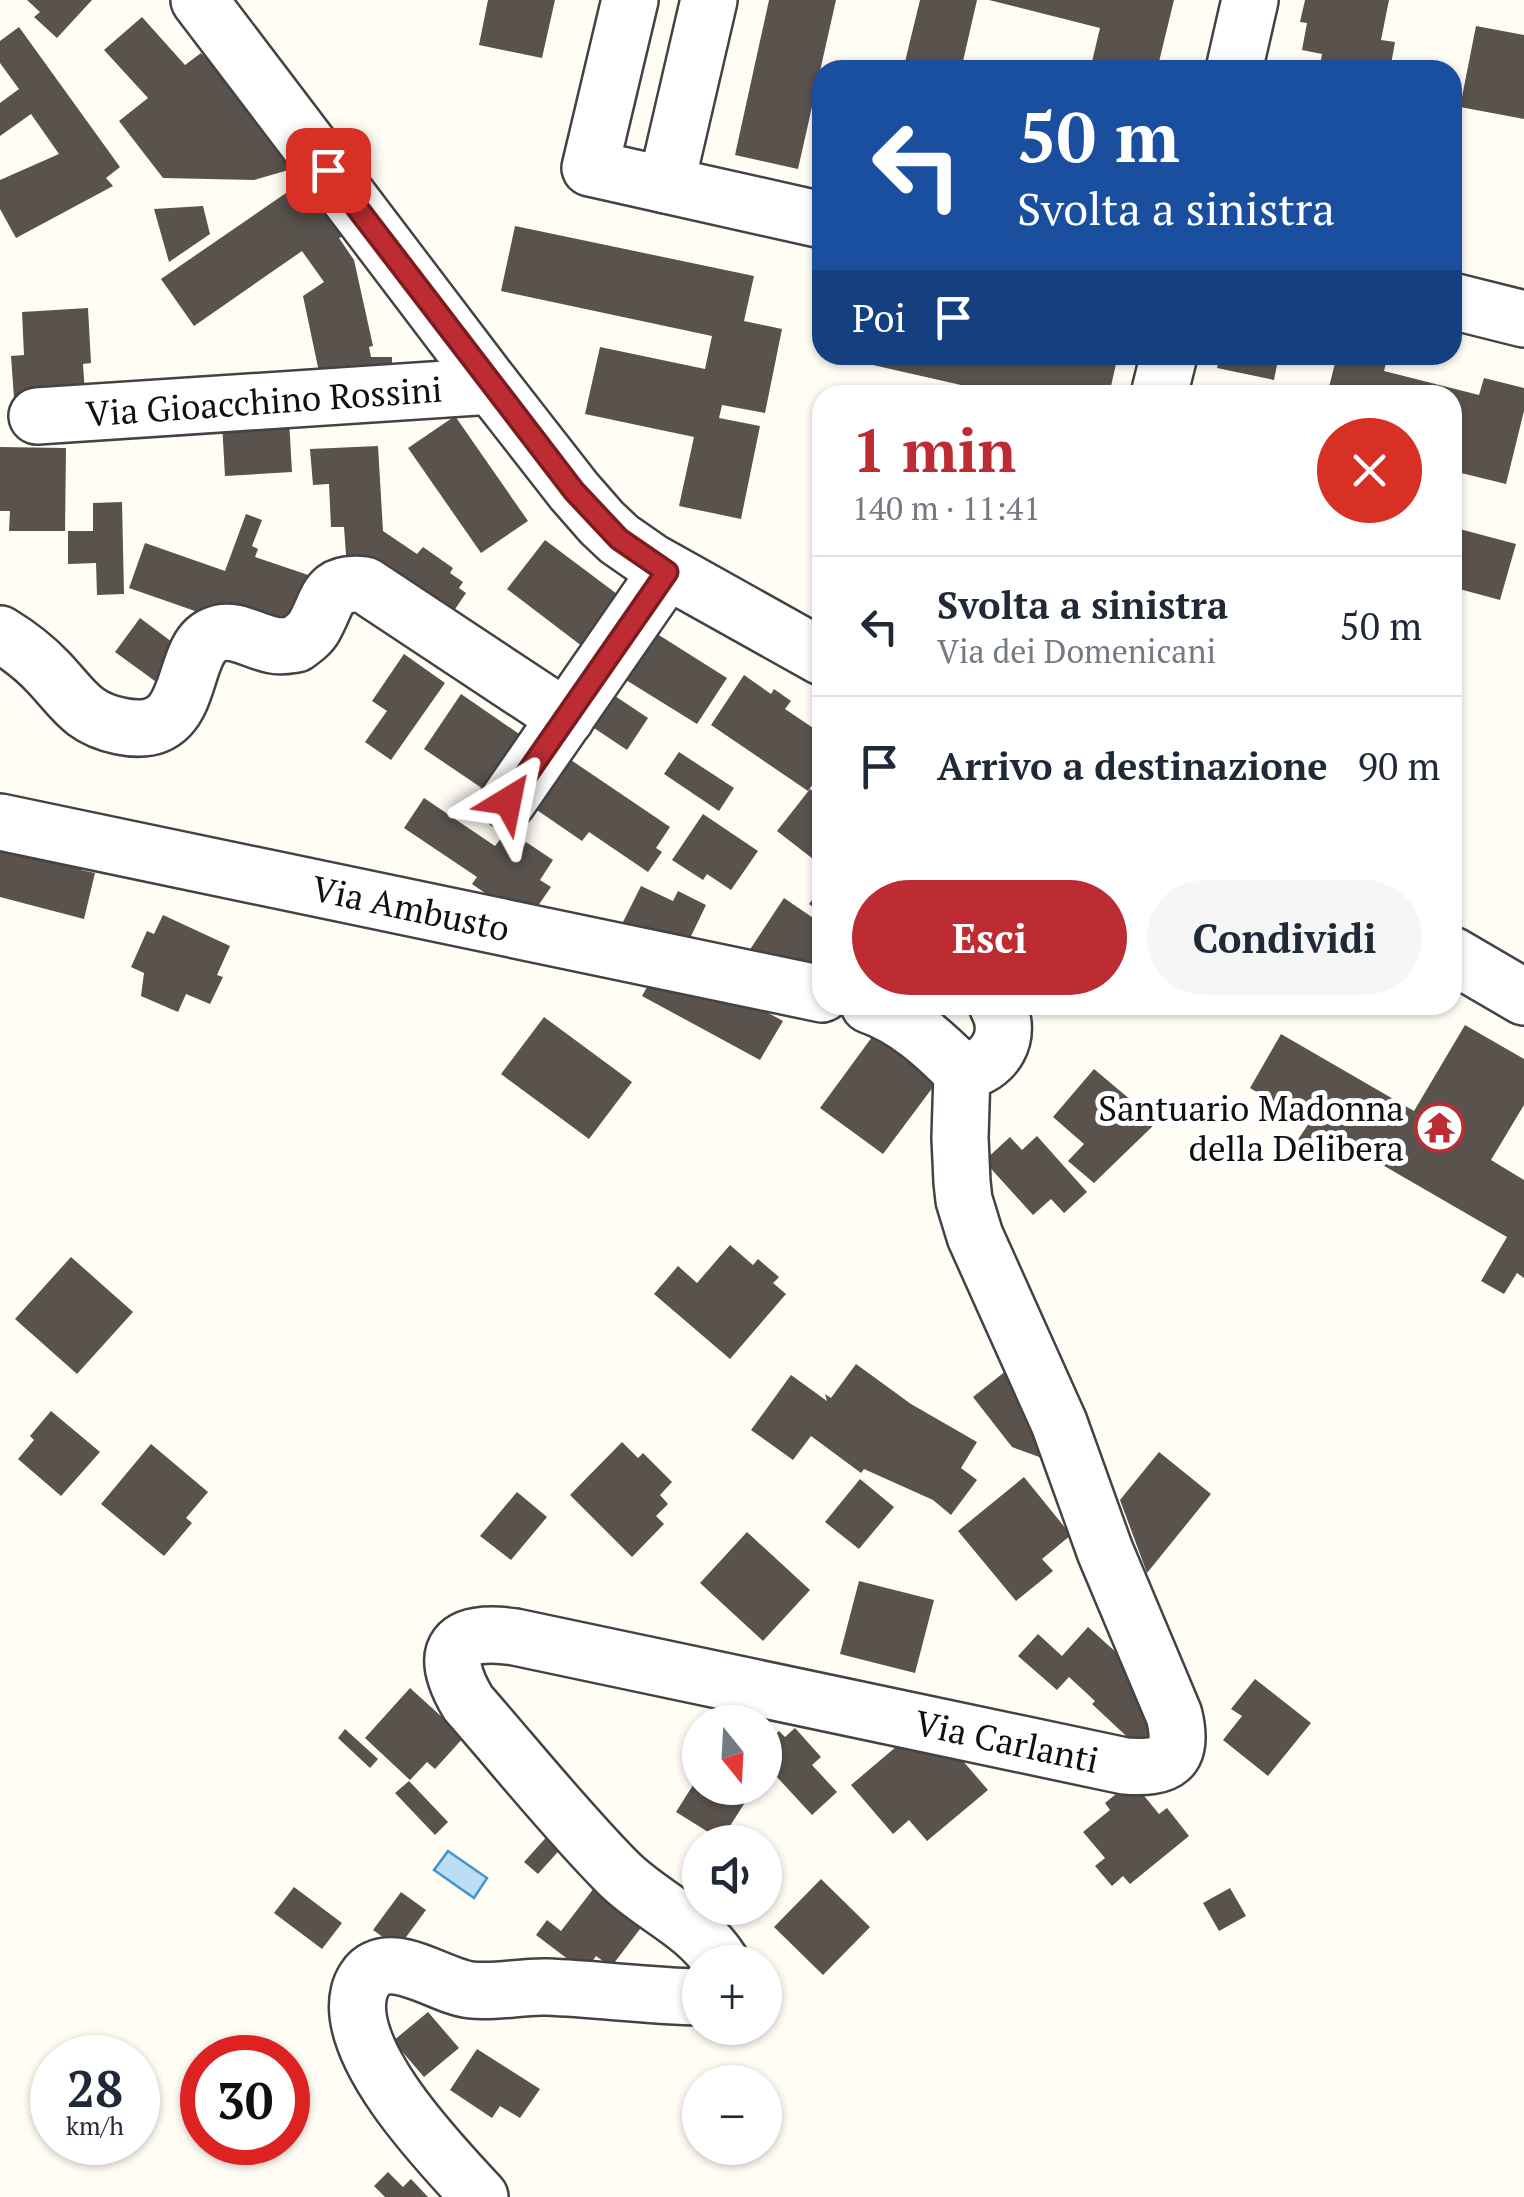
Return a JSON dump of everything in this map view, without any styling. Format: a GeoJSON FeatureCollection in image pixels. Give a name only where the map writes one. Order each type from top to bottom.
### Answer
{"type":"FeatureCollection","features":[{"type":"Feature","properties":{"kind":"street"},"geometry":{"type":"LineString","coordinates":[[199,0],[492,386],[602,522],[667,572],[812,652]]}},
{"type":"Feature","properties":{"kind":"street"},"geometry":{"type":"LineString","coordinates":[[630,0],[590,168],[812,218]]}},
{"type":"Feature","properties":{"kind":"street"},"geometry":{"type":"LineString","coordinates":[[666,185],[709,0]]}},
{"type":"Feature","properties":{"kind":"street"},"geometry":{"type":"LineString","coordinates":[[1236,60],[1250,0]]}},
{"type":"Feature","properties":{"kind":"street"},"geometry":{"type":"LineString","coordinates":[[1462,304],[1524,320]]}},
{"type":"Feature","properties":{"kind":"street","name":"Via Gioacchino Rossini"},"geometry":{"type":"LineString","coordinates":[[37,416],[492,386]]}},
{"type":"Feature","properties":{"kind":"street"},"geometry":{"type":"LineString","coordinates":[[508,801],[667,572]]}},
{"type":"Feature","properties":{"kind":"street"},"geometry":{"type":"LineString","coordinates":[[0,634],[39,663],[82,711],[117,726],[146,728],[158,723],[178,704],[196,656],[208,638],[231,632],[273,645],[296,644],[314,626],[332,591],[352,583],[365,584],[566,718]]}},
{"type":"Feature","properties":{"kind":"street","name":"Via Ambusto"},"geometry":{"type":"LineString","coordinates":[[0,822],[812,992]]}},
{"type":"Feature","properties":{"kind":"street"},"geometry":{"type":"LineString","coordinates":[[1462,961],[1524,997]]}},
{"type":"Feature","properties":{"kind":"street"},"geometry":{"type":"LineString","coordinates":[[894,1015],[916,1029],[962,1072],[974,1070],[996,1055],[1004,1026],[1000,1015]]}},
{"type":"Feature","properties":{"kind":"street","name":"Via Carlanti"},"geometry":{"type":"LineString","coordinates":[[709,1945],[690,1926],[618,1874],[468,1703],[453,1671],[455,1647],[480,1635],[514,1637],[1125,1766],[1160,1765],[1170,1760],[1176,1750],[1174,1715],[1105,1551],[1060,1423],[969,1219],[961,1163],[962,1072]]}},
{"type":"Feature","properties":{"kind":"street"},"geometry":{"type":"LineString","coordinates":[[480,2197],[425,2136],[372,2059],[357,2009],[363,1980],[376,1969],[389,1967],[406,1968],[470,1990],[550,1987],[682,1997]]}},
{"type":"Feature","properties":{"kind":"water"},"geometry":{"type":"Polygon","coordinates":[[[448,1851],[487,1878],[474,1898],[434,1870],[448,1851]]]}},
{"type":"Feature","properties":{"kind":"building"},"geometry":{"type":"Polygon","coordinates":[[[27,0],[92,0],[57,38],[34,17],[40,12],[27,0]]]}},
{"type":"Feature","properties":{"kind":"building"},"geometry":{"type":"Polygon","coordinates":[[[488,0],[555,0],[542,58],[479,45],[488,0]]]}},
{"type":"Feature","properties":{"kind":"building"},"geometry":{"type":"Polygon","coordinates":[[[769,0],[836,0],[823,60],[812,60],[812,107],[798,169],[735,155],[769,0]]]}},
{"type":"Feature","properties":{"kind":"building"},"geometry":{"type":"Polygon","coordinates":[[[920,0],[977,0],[963,60],[905,60],[920,0]]]}},
{"type":"Feature","properties":{"kind":"building"},"geometry":{"type":"Polygon","coordinates":[[[989,0],[1174,0],[1159,60],[1092,60],[1100,28],[989,0]]]}},
{"type":"Feature","properties":{"kind":"building"},"geometry":{"type":"Polygon","coordinates":[[[1305,0],[1389,0],[1381,40],[1395,42],[1392,60],[1321,60],[1322,54],[1302,50],[1307,23],[1300,22],[1305,0]]]}},
{"type":"Feature","properties":{"kind":"building"},"geometry":{"type":"Polygon","coordinates":[[[142,17],[185,65],[201,53],[244,98],[299,167],[254,180],[163,178],[119,121],[148,98],[104,50],[142,17]]]}},
{"type":"Feature","properties":{"kind":"building"},"geometry":{"type":"Polygon","coordinates":[[[1476,26],[1524,35],[1524,119],[1462,107],[1476,26]]]}},
{"type":"Feature","properties":{"kind":"building"},"geometry":{"type":"Polygon","coordinates":[[[19,27],[120,167],[106,178],[113,186],[16,238],[0,209],[0,180],[59,154],[31,114],[0,136],[0,103],[19,89],[0,63],[0,41],[19,27]]]}},
{"type":"Feature","properties":{"kind":"building"},"geometry":{"type":"Polygon","coordinates":[[[305,180],[344,236],[339,238],[354,260],[373,346],[369,347],[371,357],[392,357],[392,388],[323,391],[303,296],[324,282],[302,251],[194,326],[161,279],[305,180]]]}},
{"type":"Feature","properties":{"kind":"building"},"geometry":{"type":"Polygon","coordinates":[[[203,206],[210,234],[169,262],[154,209],[203,206]]]}},
{"type":"Feature","properties":{"kind":"building"},"geometry":{"type":"Polygon","coordinates":[[[515,226],[754,276],[744,321],[782,329],[765,413],[722,405],[719,418],[760,426],[741,519],[679,506],[694,437],[585,414],[600,347],[705,369],[712,336],[501,291],[515,226]]]}},
{"type":"Feature","properties":{"kind":"building"},"geometry":{"type":"Polygon","coordinates":[[[88,308],[91,363],[83,364],[85,393],[14,398],[11,356],[24,355],[22,312],[88,308]]]}},
{"type":"Feature","properties":{"kind":"building"},"geometry":{"type":"Polygon","coordinates":[[[873,365],[1116,365],[1111,385],[961,385],[873,365]]]}},
{"type":"Feature","properties":{"kind":"building"},"geometry":{"type":"Polygon","coordinates":[[[1218,365],[1277,365],[1274,380],[1217,368],[1218,365]]]}},
{"type":"Feature","properties":{"kind":"building"},"geometry":{"type":"Polygon","coordinates":[[[1334,365],[1386,365],[1384,371],[1439,385],[1330,385],[1334,365]]]}},
{"type":"Feature","properties":{"kind":"building"},"geometry":{"type":"Polygon","coordinates":[[[1484,378],[1524,388],[1524,411],[1506,484],[1462,473],[1462,391],[1479,395],[1484,378]]]}},
{"type":"Feature","properties":{"kind":"building"},"geometry":{"type":"Polygon","coordinates":[[[455,416],[528,521],[481,553],[408,448],[455,416]]]}},
{"type":"Feature","properties":{"kind":"building"},"geometry":{"type":"Polygon","coordinates":[[[289,420],[292,472],[225,476],[222,423],[289,420]]]}},
{"type":"Feature","properties":{"kind":"building"},"geometry":{"type":"Polygon","coordinates":[[[378,446],[383,531],[417,554],[423,547],[453,568],[450,573],[463,582],[459,588],[466,593],[443,627],[347,568],[344,527],[331,527],[329,484],[313,485],[310,449],[378,446]]]}},
{"type":"Feature","properties":{"kind":"building"},"geometry":{"type":"Polygon","coordinates":[[[0,447],[66,448],[65,531],[9,531],[10,511],[0,511],[0,447]]]}},
{"type":"Feature","properties":{"kind":"building"},"geometry":{"type":"Polygon","coordinates":[[[122,502],[124,594],[97,595],[96,563],[68,564],[68,531],[93,531],[93,503],[122,502]]]}},
{"type":"Feature","properties":{"kind":"building"},"geometry":{"type":"Polygon","coordinates":[[[246,514],[262,520],[252,546],[258,549],[255,557],[323,580],[290,644],[129,588],[145,543],[225,571],[246,514]]]}},
{"type":"Feature","properties":{"kind":"building"},"geometry":{"type":"Polygon","coordinates":[[[1462,530],[1516,544],[1500,600],[1462,590],[1462,530]]]}},
{"type":"Feature","properties":{"kind":"building"},"geometry":{"type":"Polygon","coordinates":[[[545,540],[629,603],[591,653],[507,589],[545,540]]]}},
{"type":"Feature","properties":{"kind":"building"},"geometry":{"type":"Polygon","coordinates":[[[140,618],[184,651],[159,684],[115,652],[140,618]]]}},
{"type":"Feature","properties":{"kind":"building"},"geometry":{"type":"Polygon","coordinates":[[[643,625],[727,678],[697,724],[626,680],[638,662],[623,657],[643,625]]]}},
{"type":"Feature","properties":{"kind":"building"},"geometry":{"type":"Polygon","coordinates":[[[404,654],[445,683],[391,760],[365,742],[387,711],[372,701],[404,654]]]}},
{"type":"Feature","properties":{"kind":"building"},"geometry":{"type":"Polygon","coordinates":[[[744,675],[771,694],[774,689],[791,701],[785,709],[812,727],[812,785],[808,791],[711,725],[744,675]]]}},
{"type":"Feature","properties":{"kind":"building"},"geometry":{"type":"Polygon","coordinates":[[[603,688],[648,718],[627,750],[582,720],[603,688]]]}},
{"type":"Feature","properties":{"kind":"building"},"geometry":{"type":"Polygon","coordinates":[[[461,694],[538,747],[501,801],[424,749],[461,694]]]}},
{"type":"Feature","properties":{"kind":"building"},"geometry":{"type":"Polygon","coordinates":[[[679,752],[734,788],[719,811],[664,774],[679,752]]]}},
{"type":"Feature","properties":{"kind":"building"},"geometry":{"type":"Polygon","coordinates":[[[565,756],[670,827],[656,848],[662,852],[648,872],[589,832],[582,841],[531,806],[565,756]]]}},
{"type":"Feature","properties":{"kind":"building"},"geometry":{"type":"Polygon","coordinates":[[[810,789],[812,858],[777,831],[810,789]]]}},
{"type":"Feature","properties":{"kind":"building"},"geometry":{"type":"Polygon","coordinates":[[[424,798],[495,846],[502,837],[521,850],[526,842],[553,860],[540,880],[551,887],[531,916],[505,907],[472,884],[477,877],[404,828],[424,798]]]}},
{"type":"Feature","properties":{"kind":"building"},"geometry":{"type":"Polygon","coordinates":[[[703,814],[758,851],[731,890],[707,874],[703,880],[672,860],[703,814]]]}},
{"type":"Feature","properties":{"kind":"building"},"geometry":{"type":"Polygon","coordinates":[[[0,842],[84,860],[81,870],[95,873],[84,919],[0,897],[0,842]]]}},
{"type":"Feature","properties":{"kind":"building"},"geometry":{"type":"Polygon","coordinates":[[[641,886],[673,901],[678,891],[706,905],[680,959],[623,922],[641,886]]]}},
{"type":"Feature","properties":{"kind":"building"},"geometry":{"type":"Polygon","coordinates":[[[784,898],[812,917],[812,975],[743,960],[784,898]]]}},
{"type":"Feature","properties":{"kind":"building"},"geometry":{"type":"Polygon","coordinates":[[[163,915],[230,946],[217,975],[223,977],[210,1004],[186,994],[178,1012],[141,996],[144,973],[131,967],[147,931],[154,934],[163,915]]]}},
{"type":"Feature","properties":{"kind":"building"},"geometry":{"type":"Polygon","coordinates":[[[655,973],[726,990],[783,1021],[760,1060],[642,996],[655,973]]]}},
{"type":"Feature","properties":{"kind":"building"},"geometry":{"type":"Polygon","coordinates":[[[544,1017],[632,1082],[589,1139],[501,1074],[544,1017]]]}},
{"type":"Feature","properties":{"kind":"building"},"geometry":{"type":"Polygon","coordinates":[[[1465,1025],[1524,1059],[1524,1105],[1491,1160],[1524,1180],[1524,1278],[1517,1273],[1504,1294],[1481,1281],[1507,1237],[1329,1134],[1317,1153],[1297,1141],[1309,1123],[1250,1088],[1281,1034],[1414,1111],[1465,1025]]]}},
{"type":"Feature","properties":{"kind":"building"},"geometry":{"type":"Polygon","coordinates":[[[875,1033],[939,1079],[883,1154],[820,1108],[875,1033]]]}},
{"type":"Feature","properties":{"kind":"building"},"geometry":{"type":"Polygon","coordinates":[[[1094,1069],[1157,1122],[1094,1183],[1068,1161],[1084,1144],[1053,1117],[1094,1069]]]}},
{"type":"Feature","properties":{"kind":"building"},"geometry":{"type":"Polygon","coordinates":[[[1037,1136],[1087,1192],[1064,1213],[1051,1199],[1033,1215],[984,1161],[1010,1137],[1022,1150],[1037,1136]]]}},
{"type":"Feature","properties":{"kind":"building"},"geometry":{"type":"Polygon","coordinates":[[[730,1245],[753,1265],[758,1259],[779,1277],[773,1283],[786,1294],[730,1359],[654,1294],[678,1266],[697,1283],[730,1245]]]}},
{"type":"Feature","properties":{"kind":"building"},"geometry":{"type":"Polygon","coordinates":[[[71,1257],[133,1312],[77,1374],[15,1319],[71,1257]]]}},
{"type":"Feature","properties":{"kind":"building"},"geometry":{"type":"Polygon","coordinates":[[[856,1364],[911,1404],[977,1442],[961,1468],[977,1480],[951,1515],[933,1500],[864,1469],[861,1473],[811,1436],[793,1460],[751,1430],[791,1375],[827,1401],[825,1394],[831,1398],[856,1364]]]}},
{"type":"Feature","properties":{"kind":"building"},"geometry":{"type":"Polygon","coordinates":[[[1007,1370],[1064,1442],[1042,1458],[1012,1447],[973,1397],[1007,1370]]]}},
{"type":"Feature","properties":{"kind":"building"},"geometry":{"type":"Polygon","coordinates":[[[51,1411],[100,1452],[61,1496],[18,1459],[34,1440],[30,1436],[51,1411]]]}},
{"type":"Feature","properties":{"kind":"building"},"geometry":{"type":"Polygon","coordinates":[[[622,1442],[638,1458],[643,1453],[672,1482],[660,1495],[668,1504],[656,1516],[664,1524],[632,1557],[570,1495],[622,1442]]]}},
{"type":"Feature","properties":{"kind":"building"},"geometry":{"type":"Polygon","coordinates":[[[151,1444],[208,1492],[186,1518],[192,1523],[164,1556],[101,1504],[151,1444]]]}},
{"type":"Feature","properties":{"kind":"building"},"geometry":{"type":"Polygon","coordinates":[[[1159,1452],[1211,1494],[1147,1573],[1120,1500],[1159,1452]]]}},
{"type":"Feature","properties":{"kind":"building"},"geometry":{"type":"Polygon","coordinates":[[[1024,1477],[1071,1535],[1042,1559],[1053,1571],[1016,1601],[958,1531],[1024,1477]]]}},
{"type":"Feature","properties":{"kind":"building"},"geometry":{"type":"Polygon","coordinates":[[[860,1479],[894,1507],[859,1549],[825,1522],[860,1479]]]}},
{"type":"Feature","properties":{"kind":"building"},"geometry":{"type":"Polygon","coordinates":[[[517,1492],[547,1517],[511,1560],[480,1536],[517,1492]]]}},
{"type":"Feature","properties":{"kind":"building"},"geometry":{"type":"Polygon","coordinates":[[[747,1532],[810,1590],[763,1641],[700,1583],[747,1532]]]}},
{"type":"Feature","properties":{"kind":"building"},"geometry":{"type":"Polygon","coordinates":[[[859,1581],[934,1600],[915,1673],[840,1654],[859,1581]]]}},
{"type":"Feature","properties":{"kind":"building"},"geometry":{"type":"Polygon","coordinates":[[[1088,1627],[1128,1663],[1161,1721],[1138,1747],[1069,1677],[1057,1690],[1018,1656],[1038,1634],[1062,1656],[1088,1627]]]}},
{"type":"Feature","properties":{"kind":"building"},"geometry":{"type":"Polygon","coordinates":[[[1255,1679],[1311,1723],[1268,1776],[1223,1740],[1242,1716],[1231,1709],[1255,1679]]]}},
{"type":"Feature","properties":{"kind":"building"},"geometry":{"type":"Polygon","coordinates":[[[410,1688],[464,1737],[435,1769],[427,1762],[410,1780],[365,1738],[410,1688]]]}},
{"type":"Feature","properties":{"kind":"building"},"geometry":{"type":"Polygon","coordinates":[[[795,1728],[821,1757],[812,1765],[837,1792],[812,1815],[782,1782],[782,1734],[785,1737],[795,1728]]]}},
{"type":"Feature","properties":{"kind":"building"},"geometry":{"type":"Polygon","coordinates":[[[345,1729],[378,1759],[370,1768],[338,1738],[345,1729]]]}},
{"type":"Feature","properties":{"kind":"building"},"geometry":{"type":"Polygon","coordinates":[[[916,1730],[944,1739],[988,1790],[927,1841],[909,1820],[893,1834],[851,1785],[916,1730]]]}},
{"type":"Feature","properties":{"kind":"building"},"geometry":{"type":"Polygon","coordinates":[[[409,1781],[448,1822],[435,1835],[395,1793],[409,1781]]]}},
{"type":"Feature","properties":{"kind":"building"},"geometry":{"type":"Polygon","coordinates":[[[1132,1781],[1159,1814],[1167,1808],[1189,1836],[1130,1884],[1123,1876],[1112,1886],[1095,1866],[1105,1858],[1083,1832],[1110,1810],[1105,1803],[1132,1781]]]}},
{"type":"Feature","properties":{"kind":"building"},"geometry":{"type":"Polygon","coordinates":[[[682,1802],[743,1805],[731,1825],[697,1825],[676,1812],[682,1802]]]}},
{"type":"Feature","properties":{"kind":"building"},"geometry":{"type":"Polygon","coordinates":[[[551,1832],[564,1845],[538,1874],[524,1862],[551,1832]]]}},
{"type":"Feature","properties":{"kind":"building"},"geometry":{"type":"Polygon","coordinates":[[[604,1875],[653,1912],[611,1967],[596,1956],[591,1963],[573,1963],[536,1935],[547,1920],[561,1931],[604,1875]]]}},
{"type":"Feature","properties":{"kind":"building"},"geometry":{"type":"Polygon","coordinates":[[[821,1879],[870,1927],[823,1975],[774,1927],[782,1925],[782,1919],[821,1879]]]}},
{"type":"Feature","properties":{"kind":"building"},"geometry":{"type":"Polygon","coordinates":[[[294,1887],[342,1923],[322,1949],[274,1913],[294,1887]]]}},
{"type":"Feature","properties":{"kind":"building"},"geometry":{"type":"Polygon","coordinates":[[[1230,1888],[1246,1916],[1219,1931],[1203,1903],[1230,1888]]]}},
{"type":"Feature","properties":{"kind":"building"},"geometry":{"type":"Polygon","coordinates":[[[401,1892],[426,1910],[398,1948],[373,1930],[401,1892]]]}},
{"type":"Feature","properties":{"kind":"building"},"geometry":{"type":"Polygon","coordinates":[[[428,2012],[459,2048],[424,2077],[393,2041],[428,2012]]]}},
{"type":"Feature","properties":{"kind":"building"},"geometry":{"type":"Polygon","coordinates":[[[477,2049],[540,2089],[520,2118],[500,2106],[492,2118],[450,2090],[477,2049]]]}},
{"type":"Feature","properties":{"kind":"building"},"geometry":{"type":"Polygon","coordinates":[[[388,2172],[403,2187],[411,2179],[428,2197],[385,2197],[374,2186],[388,2172]]]}},
{"type":"Feature","properties":{"kind":"place","name":"Santuario Madonna della Delibera"},"geometry":{"type":"Point","coordinates":[1439,1128]}},
{"type":"Feature","properties":{"kind":"route"},"geometry":{"type":"LineString","coordinates":[[328,170],[574,491],[619,539],[667,572],[508,801]]}}]}
